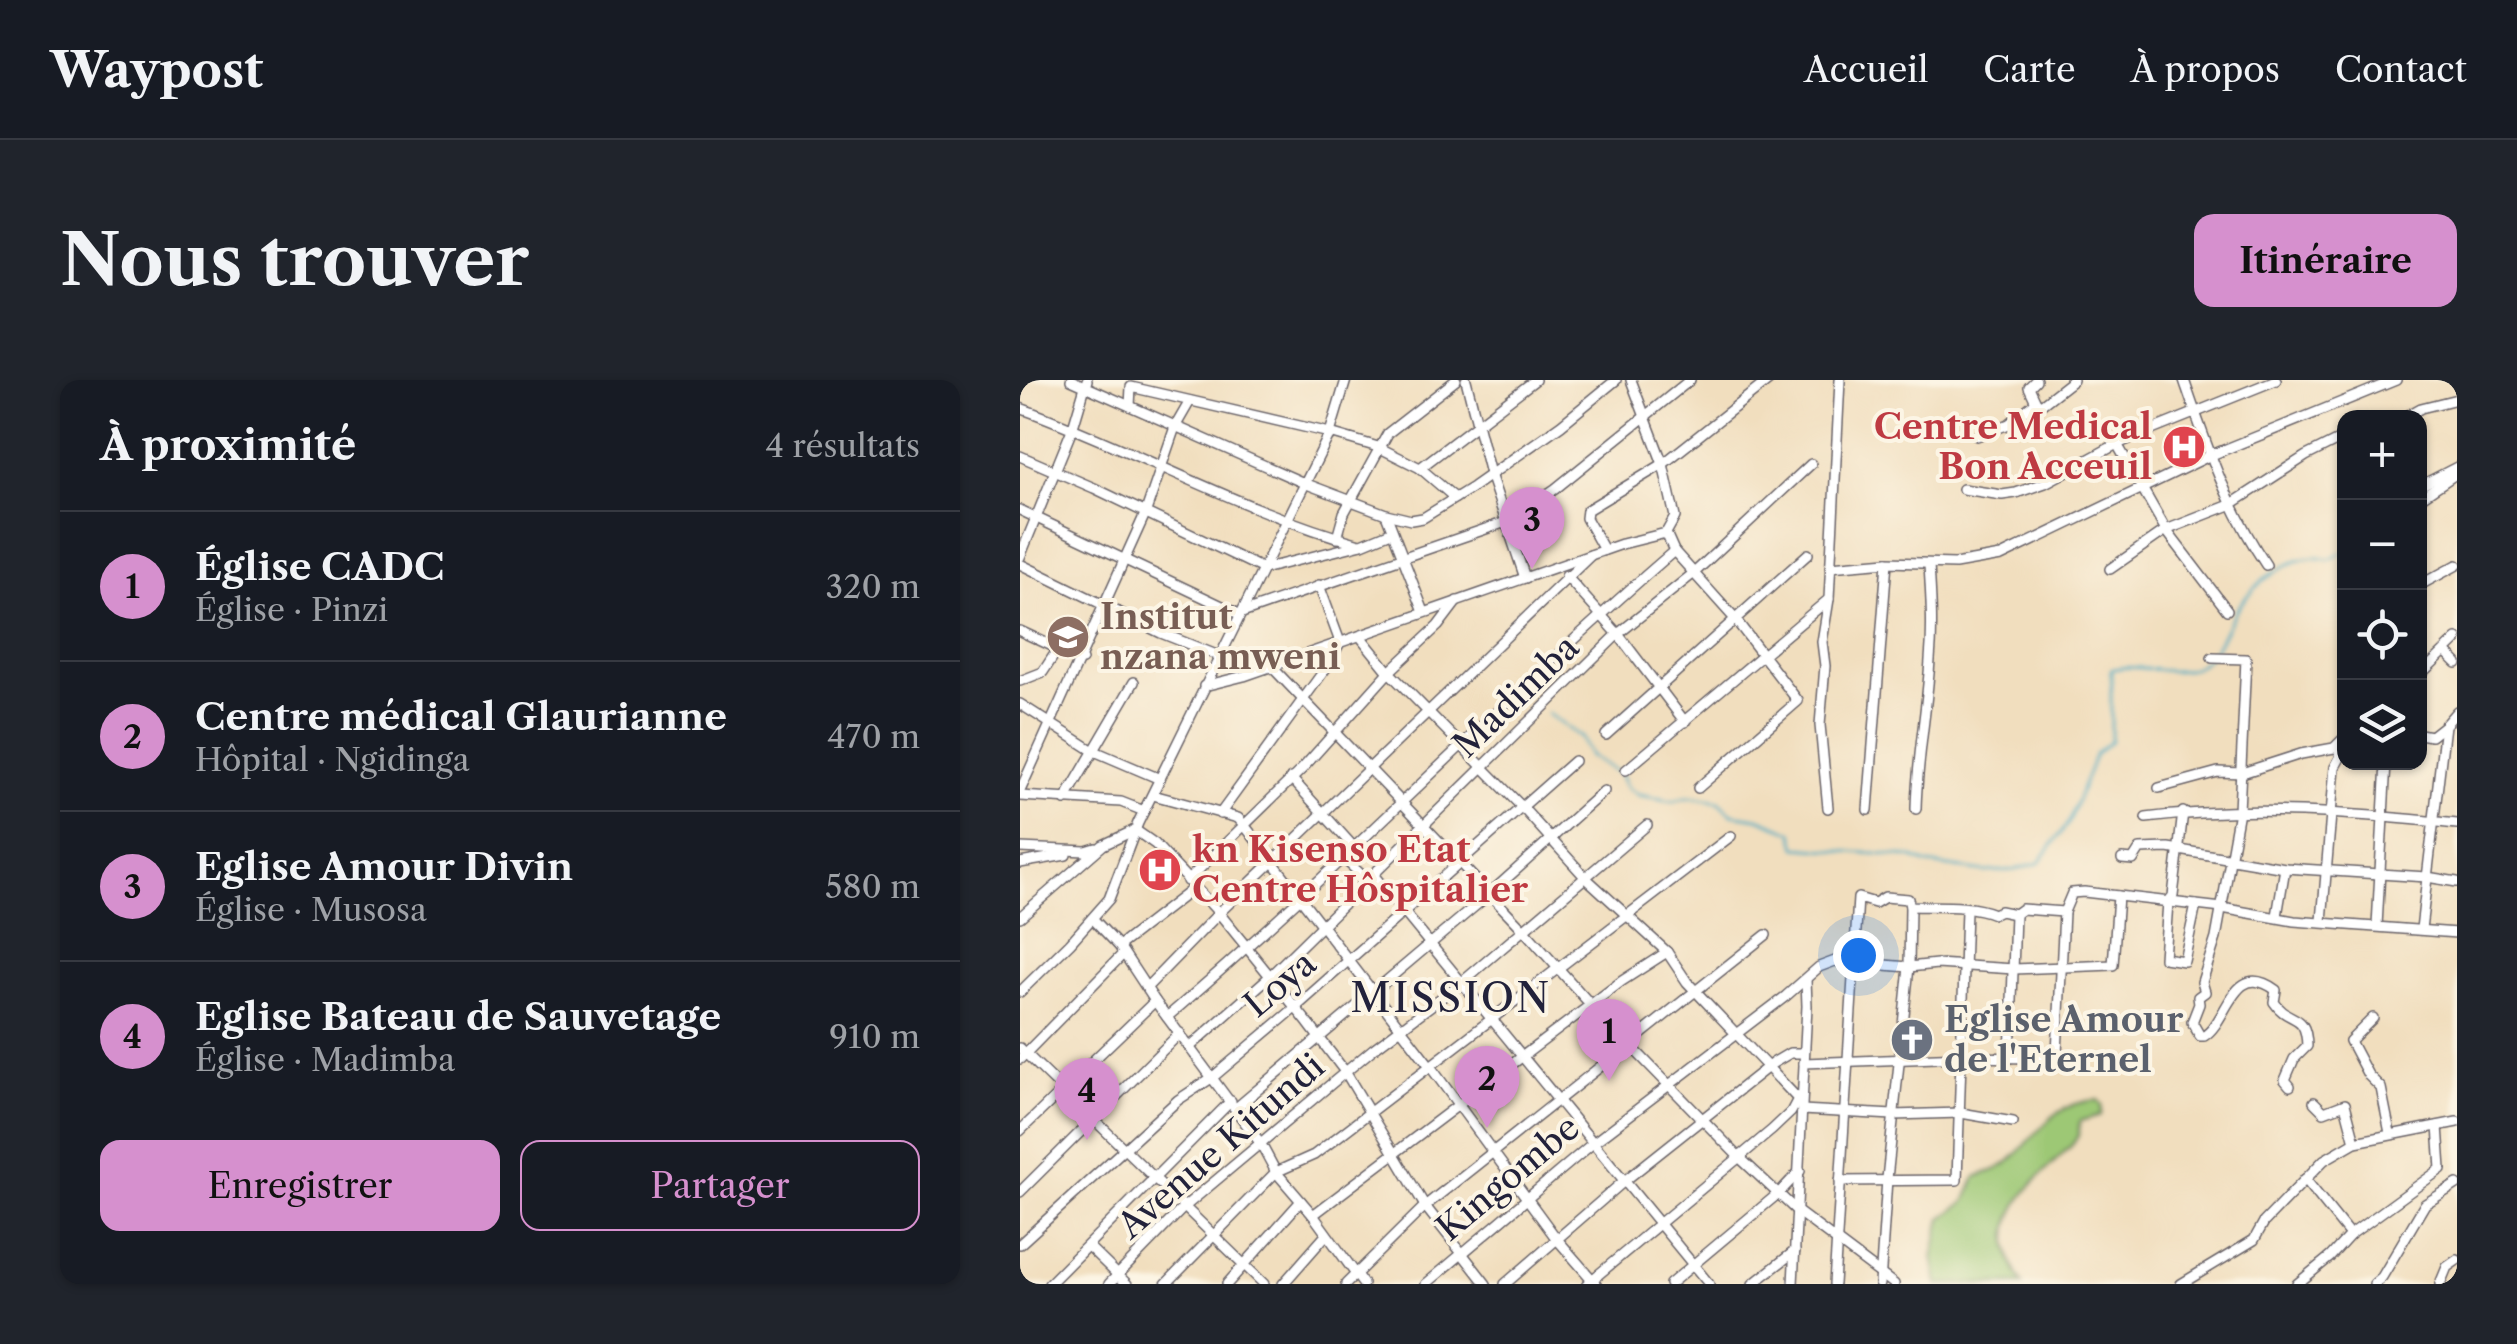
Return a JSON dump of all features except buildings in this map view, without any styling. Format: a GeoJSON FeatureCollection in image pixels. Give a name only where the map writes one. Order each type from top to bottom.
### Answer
{"type":"FeatureCollection","features":[{"type":"Feature","properties":{"kind":"street"},"geometry":{"type":"LineString","coordinates":[[1070,380],[1086,383],[1304,483],[1411,520],[1423,518],[1455,498],[1562,425],[1616,380]]}},
{"type":"Feature","properties":{"kind":"street"},"geometry":{"type":"LineString","coordinates":[[1337,538],[1344,513],[1388,433],[1456,380]]}},
{"type":"Feature","properties":{"kind":"street"},"geometry":{"type":"LineString","coordinates":[[1466,380],[1490,474],[1525,578]]}},
{"type":"Feature","properties":{"kind":"street"},"geometry":{"type":"LineString","coordinates":[[1420,468],[1535,380]]}},
{"type":"Feature","properties":{"kind":"street"},"geometry":{"type":"LineString","coordinates":[[1204,686],[1360,636],[1591,554],[1666,533],[1676,514],[1663,464],[1631,380]]}},
{"type":"Feature","properties":{"kind":"street"},"geometry":{"type":"LineString","coordinates":[[1020,510],[1239,614],[1506,522],[1690,380]]}},
{"type":"Feature","properties":{"kind":"street"},"geometry":{"type":"LineString","coordinates":[[1604,550],[1585,512],[1663,464],[1768,380]]}},
{"type":"Feature","properties":{"kind":"street"},"geometry":{"type":"LineString","coordinates":[[1828,808],[1820,725],[1822,642],[1829,599],[1840,380]]}},
{"type":"Feature","properties":{"kind":"street"},"geometry":{"type":"LineString","coordinates":[[2036,380],[2029,388],[2041,405],[2073,380]]}},
{"type":"Feature","properties":{"kind":"street"},"geometry":{"type":"LineString","coordinates":[[2184,380],[2208,456],[2230,505],[2266,565]]}},
{"type":"Feature","properties":{"kind":"street"},"geometry":{"type":"LineString","coordinates":[[1963,489],[2002,495],[2045,483],[2116,444],[2276,380]]}},
{"type":"Feature","properties":{"kind":"street"},"geometry":{"type":"LineString","coordinates":[[1830,567],[1887,562],[1929,565],[2001,556],[2208,456],[2396,380]]}},
{"type":"Feature","properties":{"kind":"street"},"geometry":{"type":"LineString","coordinates":[[1020,992],[1110,898],[1144,810],[1330,432],[1350,382]]}},
{"type":"Feature","properties":{"kind":"street"},"geometry":{"type":"LineString","coordinates":[[1086,383],[1073,427],[1020,560],[1105,605],[1220,656]]}},
{"type":"Feature","properties":{"kind":"street"},"geometry":{"type":"LineString","coordinates":[[1130,406],[1131,387],[1330,432],[1420,468],[1455,498]]}},
{"type":"Feature","properties":{"kind":"street"},"geometry":{"type":"LineString","coordinates":[[2417,410],[2457,399]]}},
{"type":"Feature","properties":{"kind":"street"},"geometry":{"type":"LineString","coordinates":[[1144,810],[1121,802],[1020,794],[1082,660],[1145,514],[1175,427],[1190,401]]}},
{"type":"Feature","properties":{"kind":"street"},"geometry":{"type":"LineString","coordinates":[[1977,436],[2009,424],[2036,402]]}},
{"type":"Feature","properties":{"kind":"street"},"geometry":{"type":"LineString","coordinates":[[1020,408],[1073,427],[1285,520],[1362,544]]}},
{"type":"Feature","properties":{"kind":"street"},"geometry":{"type":"LineString","coordinates":[[2110,569],[2166,530],[2230,505],[2337,440]]}},
{"type":"Feature","properties":{"kind":"street"},"geometry":{"type":"LineString","coordinates":[[2116,444],[2166,530],[2227,610]]}},
{"type":"Feature","properties":{"kind":"street"},"geometry":{"type":"LineString","coordinates":[[1020,456],[1263,569],[1362,544],[1391,532]]}},
{"type":"Feature","properties":{"kind":"street","name":"Madimba"},"geometry":{"type":"LineString","coordinates":[[1191,1046],[1269,978],[1618,634],[1694,573],[1811,464]]}},
{"type":"Feature","properties":{"kind":"street"},"geometry":{"type":"LineString","coordinates":[[2427,483],[2457,470]]}},
{"type":"Feature","properties":{"kind":"street"},"geometry":{"type":"LineString","coordinates":[[2427,493],[2457,470]]}},
{"type":"Feature","properties":{"kind":"street"},"geometry":{"type":"LineString","coordinates":[[1386,514],[1424,612]]}},
{"type":"Feature","properties":{"kind":"street"},"geometry":{"type":"LineString","coordinates":[[1666,533],[1674,551],[1736,619],[1796,698],[1792,710],[1698,788]]}},
{"type":"Feature","properties":{"kind":"street"},"geometry":{"type":"LineString","coordinates":[[1167,1016],[1674,551]]}},
{"type":"Feature","properties":{"kind":"street"},"geometry":{"type":"LineString","coordinates":[[1148,986],[1218,913],[1591,554]]}},
{"type":"Feature","properties":{"kind":"street"},"geometry":{"type":"LineString","coordinates":[[1606,735],[1808,554]]}},
{"type":"Feature","properties":{"kind":"street"},"geometry":{"type":"LineString","coordinates":[[1868,810],[1887,562]]}},
{"type":"Feature","properties":{"kind":"street"},"geometry":{"type":"LineString","coordinates":[[1916,809],[1930,662],[1929,565]]}},
{"type":"Feature","properties":{"kind":"street"},"geometry":{"type":"LineString","coordinates":[[2427,581],[2457,565]]}},
{"type":"Feature","properties":{"kind":"street"},"geometry":{"type":"LineString","coordinates":[[1566,576],[1618,634],[1684,722]]}},
{"type":"Feature","properties":{"kind":"street"},"geometry":{"type":"LineString","coordinates":[[1220,814],[1331,661],[1340,642],[1319,585]]}},
{"type":"Feature","properties":{"kind":"street"},"geometry":{"type":"LineString","coordinates":[[1626,770],[1829,599]]}},
{"type":"Feature","properties":{"kind":"street"},"geometry":{"type":"LineString","coordinates":[[1264,1284],[1126,1148],[1022,1053],[1121,950],[1191,885],[1389,672],[1438,626],[1457,601]]}},
{"type":"Feature","properties":{"kind":"street"},"geometry":{"type":"LineString","coordinates":[[1020,631],[1082,660]]}},
{"type":"Feature","properties":{"kind":"street"},"geometry":{"type":"LineString","coordinates":[[1360,636],[1389,672],[1586,878],[1667,952],[1697,992],[1800,1101],[1894,1115],[1961,1113],[2012,1122]]}},
{"type":"Feature","properties":{"kind":"street"},"geometry":{"type":"LineString","coordinates":[[2427,668],[2457,640]]}},
{"type":"Feature","properties":{"kind":"street"},"geometry":{"type":"LineString","coordinates":[[1020,681],[1043,672],[1058,650]]}},
{"type":"Feature","properties":{"kind":"street"},"geometry":{"type":"LineString","coordinates":[[2445,651],[2457,663]]}},
{"type":"Feature","properties":{"kind":"street"},"geometry":{"type":"LineString","coordinates":[[2212,658],[2246,659],[2244,744],[2239,811],[2222,908],[2202,982],[2205,992],[2198,997],[2192,1022],[2200,1036],[2204,1036],[2220,1021],[2232,994],[2249,982],[2266,982],[2276,990],[2274,1002],[2280,1012],[2302,1021],[2307,1030],[2307,1046],[2294,1058],[2285,1080],[2290,1086]]}},
{"type":"Feature","properties":{"kind":"street"},"geometry":{"type":"LineString","coordinates":[[1271,666],[1559,968],[1590,1006],[1670,1082],[1740,1158],[1798,1212],[1880,1278],[1894,1284]]}},
{"type":"Feature","properties":{"kind":"street"},"geometry":{"type":"LineString","coordinates":[[1066,800],[1134,682]]}},
{"type":"Feature","properties":{"kind":"street"},"geometry":{"type":"LineString","coordinates":[[1020,704],[1092,750],[1160,780]]}},
{"type":"Feature","properties":{"kind":"street"},"geometry":{"type":"LineString","coordinates":[[2427,735],[2446,725],[2457,712]]}},
{"type":"Feature","properties":{"kind":"street"},"geometry":{"type":"LineString","coordinates":[[2420,929],[2446,725]]}},
{"type":"Feature","properties":{"kind":"street"},"geometry":{"type":"LineString","coordinates":[[2159,788],[2218,772],[2242,773],[2337,746]]}},
{"type":"Feature","properties":{"kind":"street","name":"Loya"},"geometry":{"type":"LineString","coordinates":[[1020,1244],[1178,1100],[1214,1077],[1349,962],[1574,762]]}},
{"type":"Feature","properties":{"kind":"street"},"geometry":{"type":"LineString","coordinates":[[2322,921],[2337,763]]}},
{"type":"Feature","properties":{"kind":"street"},"geometry":{"type":"LineString","coordinates":[[2377,926],[2386,770]]}},
{"type":"Feature","properties":{"kind":"street"},"geometry":{"type":"LineString","coordinates":[[1291,778],[1350,844],[1342,857]]}},
{"type":"Feature","properties":{"kind":"street"},"geometry":{"type":"LineString","coordinates":[[1049,1284],[1234,1105],[1320,1040],[1604,791]]}},
{"type":"Feature","properties":{"kind":"street"},"geometry":{"type":"LineString","coordinates":[[1153,794],[1238,818],[1246,826],[1592,1282],[1740,1158],[1800,1101]]}},
{"type":"Feature","properties":{"kind":"street"},"geometry":{"type":"LineString","coordinates":[[2146,818],[2183,812],[2334,812],[2457,824]]}},
{"type":"Feature","properties":{"kind":"street"},"geometry":{"type":"LineString","coordinates":[[2183,812],[2163,956],[2179,962],[2185,958],[2196,905]]}},
{"type":"Feature","properties":{"kind":"street","name":"Avenue Kitundi"},"geometry":{"type":"LineString","coordinates":[[1109,1284],[1184,1208],[1461,983],[1647,824]]}},
{"type":"Feature","properties":{"kind":"street"},"geometry":{"type":"LineString","coordinates":[[1020,863],[1086,851],[1135,830]]}},
{"type":"Feature","properties":{"kind":"street"},"geometry":{"type":"LineString","coordinates":[[1135,830],[1156,844],[1218,913],[1346,1073],[1425,1206],[1486,1284]]}},
{"type":"Feature","properties":{"kind":"street"},"geometry":{"type":"LineString","coordinates":[[1166,1284],[1276,1172],[1314,1154],[1731,836]]}},
{"type":"Feature","properties":{"kind":"street"},"geometry":{"type":"LineString","coordinates":[[1020,917],[1103,845]]}},
{"type":"Feature","properties":{"kind":"street"},"geometry":{"type":"LineString","coordinates":[[1020,848],[1086,851]]}},
{"type":"Feature","properties":{"kind":"street"},"geometry":{"type":"LineString","coordinates":[[2122,858],[2133,860],[2140,849],[2148,848],[2285,868],[2457,882]]}},
{"type":"Feature","properties":{"kind":"street"},"geometry":{"type":"LineString","coordinates":[[1342,857],[1366,880],[1376,878],[1406,910],[1461,983],[1525,1056],[1556,1101],[1708,1284]]}},
{"type":"Feature","properties":{"kind":"street"},"geometry":{"type":"LineString","coordinates":[[2276,916],[2285,868]]}},
{"type":"Feature","properties":{"kind":"street"},"geometry":{"type":"LineString","coordinates":[[1504,1284],[1623,1182],[1790,1053],[1848,1062],[2056,1054],[2064,912],[2068,897],[2076,892],[2222,908],[2294,921],[2457,933]]}},
{"type":"Feature","properties":{"kind":"street","name":"Kingombe"},"geometry":{"type":"LineString","coordinates":[[1426,1284],[1592,1143],[1819,966],[1835,961],[1910,968],[1937,964],[2014,969],[2113,965],[2118,896]]}},
{"type":"Feature","properties":{"kind":"street"},"geometry":{"type":"LineString","coordinates":[[1834,1284],[1858,898],[1875,902],[1885,897],[1908,900],[1910,968],[1880,1278]]}},
{"type":"Feature","properties":{"kind":"street"},"geometry":{"type":"LineString","coordinates":[[1910,906],[1950,905],[2016,914],[2022,909],[2064,912]]}},
{"type":"Feature","properties":{"kind":"street"},"geometry":{"type":"LineString","coordinates":[[1840,1181],[1957,1180],[1966,910]]}},
{"type":"Feature","properties":{"kind":"street"},"geometry":{"type":"LineString","coordinates":[[2010,1058],[2016,914]]}},
{"type":"Feature","properties":{"kind":"street"},"geometry":{"type":"LineString","coordinates":[[1093,919],[1148,986],[1155,1001],[1261,1144],[1276,1172],[1363,1284]]}},
{"type":"Feature","properties":{"kind":"street"},"geometry":{"type":"LineString","coordinates":[[1346,1284],[1425,1206],[1492,1150],[1766,935]]}},
{"type":"Feature","properties":{"kind":"street"},"geometry":{"type":"LineString","coordinates":[[1313,1215],[1667,952]]}},
{"type":"Feature","properties":{"kind":"street"},"geometry":{"type":"LineString","coordinates":[[1793,1284],[1806,979]]}},
{"type":"Feature","properties":{"kind":"street"},"geometry":{"type":"LineString","coordinates":[[1020,1131],[1155,1001]]}},
{"type":"Feature","properties":{"kind":"street"},"geometry":{"type":"LineString","coordinates":[[2373,1018],[2350,1042],[2368,1075],[2381,1088],[2390,1133]]}},
{"type":"Feature","properties":{"kind":"street"},"geometry":{"type":"LineString","coordinates":[[1020,1192],[1180,1033]]}},
{"type":"Feature","properties":{"kind":"street"},"geometry":{"type":"LineString","coordinates":[[2314,1102],[2324,1112],[2345,1104],[2355,1142]]}},
{"type":"Feature","properties":{"kind":"street"},"geometry":{"type":"LineString","coordinates":[[2181,1284],[2250,1242],[2264,1222],[2324,1160],[2355,1142],[2457,1122]]}},
{"type":"Feature","properties":{"kind":"street"},"geometry":{"type":"LineString","coordinates":[[2297,1284],[2330,1257],[2350,1234],[2441,1169],[2438,1126]]}},
{"type":"Feature","properties":{"kind":"street"},"geometry":{"type":"LineString","coordinates":[[1670,1284],[1779,1194],[1800,1171]]}},
{"type":"Feature","properties":{"kind":"street"},"geometry":{"type":"LineString","coordinates":[[2305,1180],[2350,1234]]}},
{"type":"Feature","properties":{"kind":"street"},"geometry":{"type":"LineString","coordinates":[[2374,1284],[2425,1204],[2457,1184]]}},
{"type":"Feature","properties":{"kind":"street"},"geometry":{"type":"LineString","coordinates":[[1227,1284],[1302,1202]]}},
{"type":"Feature","properties":{"kind":"street"},"geometry":{"type":"LineString","coordinates":[[1283,1284],[1326,1235]]}},
{"type":"Feature","properties":{"kind":"street"},"geometry":{"type":"LineString","coordinates":[[1088,1246],[1127,1284]]}},
{"type":"Feature","properties":{"kind":"street"},"geometry":{"type":"LineString","coordinates":[[1753,1284],[1795,1250]]}},
{"type":"Feature","properties":{"kind":"street"},"geometry":{"type":"LineString","coordinates":[[2440,1284],[2447,1267],[2457,1260]]}},
{"type":"Feature","properties":{"kind":"green space"},"geometry":{"type":"Polygon","coordinates":[[[2098,1100],[2101,1115],[2080,1121],[2078,1136],[2026,1192],[2009,1224],[2012,1262],[2023,1284],[1938,1284],[1933,1257],[1942,1218],[1965,1202],[1976,1177],[2006,1164],[2067,1107],[2098,1100]]]}},
{"type":"Feature","properties":{"kind":"waterway"},"geometry":{"type":"LineString","coordinates":[[1548,714],[1581,737],[1590,756],[1620,774],[1626,787],[1638,795],[1719,802],[1732,814],[1758,818],[1793,832],[1797,847],[1910,857],[1928,864],[1985,872],[2015,870],[2039,863],[2069,822],[2095,754],[2111,741],[2111,670],[2132,667],[2176,671],[2197,666],[2215,648],[2244,599],[2265,579],[2303,559],[2329,560],[2337,556]]}},
{"type":"Feature","properties":{"kind":"place","name":"Centre Medical Bon Acceuil"},"geometry":{"type":"Point","coordinates":[2184,447]}},
{"type":"Feature","properties":{"kind":"place","name":"Eglise Amour Divin"},"geometry":{"type":"Point","coordinates":[1532,569]}},
{"type":"Feature","properties":{"kind":"place","name":"Institut nzana mweni"},"geometry":{"type":"Point","coordinates":[1068,637]}},
{"type":"Feature","properties":{"kind":"place","name":"kn Kisenso Etat Centre Hôspitalier"},"geometry":{"type":"Point","coordinates":[1160,870]}},
{"type":"Feature","properties":{"kind":"place","name":"Eglise Amour de l'Eternel"},"geometry":{"type":"Point","coordinates":[1912,1040]}},
{"type":"Feature","properties":{"kind":"place","name":"Église CADC"},"geometry":{"type":"Point","coordinates":[1609,1081]}},
{"type":"Feature","properties":{"kind":"place","name":"Centre médical Glaurianne"},"geometry":{"type":"Point","coordinates":[1487,1128]}},
{"type":"Feature","properties":{"kind":"place","name":"Eglise Bateau de Sauvetage"},"geometry":{"type":"Point","coordinates":[1087,1140]}},
{"type":"Feature","properties":{"kind":"district","name":"MISSION"},"geometry":{"type":"Point","coordinates":[1451,998]}}]}
